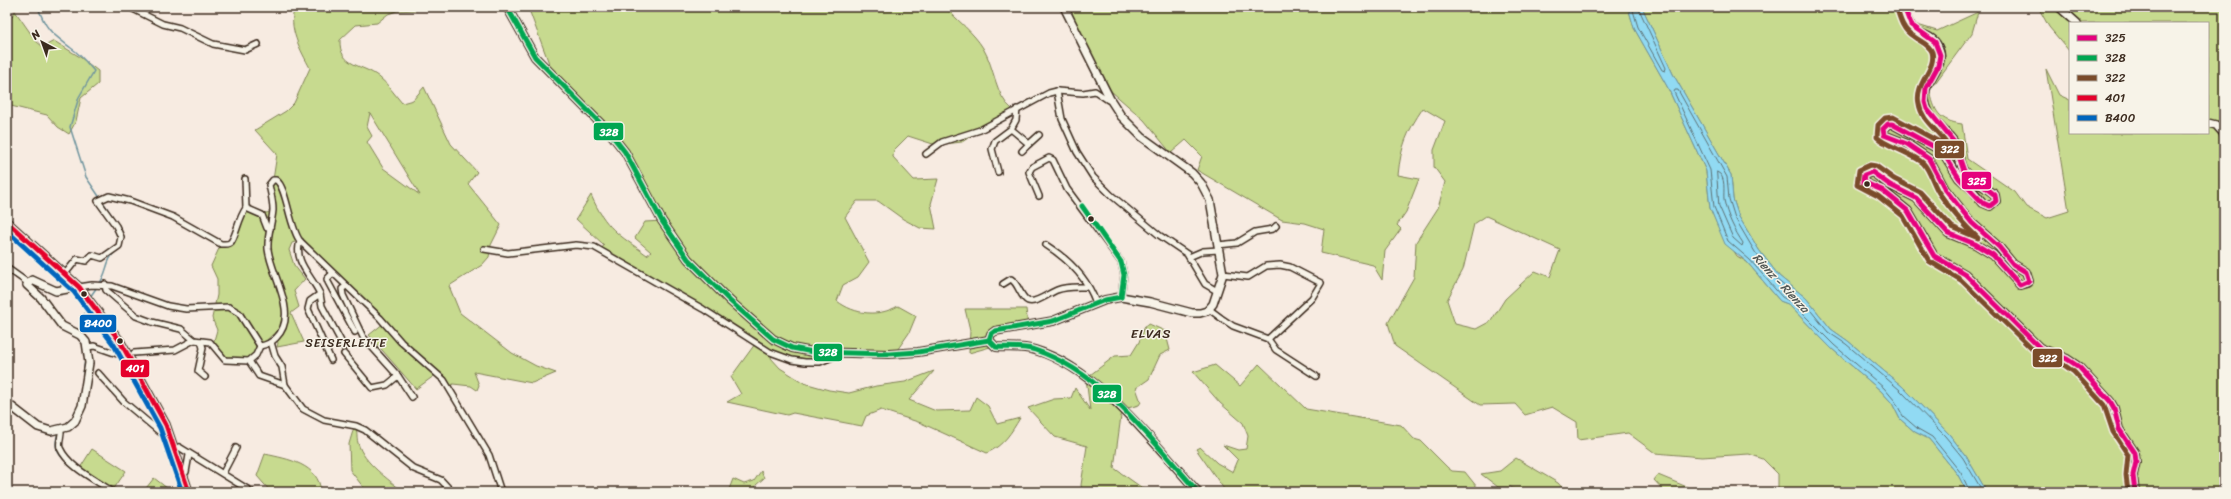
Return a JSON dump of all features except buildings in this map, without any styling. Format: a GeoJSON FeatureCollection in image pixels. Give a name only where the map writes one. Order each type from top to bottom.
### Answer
{"type":"FeatureCollection","features":[{"type":"Feature","properties":{"kind":"street"},"geometry":{"type":"LineString","coordinates":[[129,7],[164,24],[180,28],[213,44],[245,50],[258,44]]}},
{"type":"Feature","properties":{"kind":"street"},"geometry":{"type":"LineString","coordinates":[[507,7],[535,57],[610,133],[625,152],[662,221],[688,259],[730,301],[773,339],[803,351],[903,354],[989,340]]}},
{"type":"Feature","properties":{"kind":"street"},"geometry":{"type":"LineString","coordinates":[[989,340],[991,334],[995,331],[1053,321],[1096,303],[1121,297],[1134,298],[1192,313],[1205,312],[1209,309],[1223,274],[1210,200],[1201,182],[1192,173],[1133,129],[1110,99],[1064,7]]}},
{"type":"Feature","properties":{"kind":"street"},"geometry":{"type":"LineString","coordinates":[[1904,7],[1909,24],[1915,30],[1931,39],[1940,51],[1940,61],[1925,93],[1929,111],[1938,125],[1954,142],[1959,160],[1964,170],[1976,183],[1995,195],[1996,201],[1990,206],[1983,203],[1959,178],[1946,157],[1936,146],[1916,138],[1892,124],[1885,126],[1883,132],[1887,137],[1907,144],[1928,159],[1945,189],[1972,223],[1999,247],[2013,264],[2026,272],[2029,280],[2027,283],[2020,285],[1993,255],[1975,244],[1948,233],[1923,204],[1910,194],[1890,185],[1872,172],[1864,175],[1863,182],[1882,190],[1908,211],[1934,256],[1965,274],[2040,348],[2067,359],[2079,366],[2110,401],[2114,408],[2119,429],[2135,453],[2136,462],[2133,475],[2135,492]]}},
{"type":"Feature","properties":{"kind":"street"},"geometry":{"type":"LineString","coordinates":[[2059,7],[2076,22]]}},
{"type":"Feature","properties":{"kind":"street"},"geometry":{"type":"LineString","coordinates":[[1095,92],[1103,84]]}},
{"type":"Feature","properties":{"kind":"street"},"geometry":{"type":"LineString","coordinates":[[926,154],[942,142],[969,135],[1048,93],[1057,91],[1083,93],[1095,92],[1108,100],[1110,99]]}},
{"type":"Feature","properties":{"kind":"street"},"geometry":{"type":"LineString","coordinates":[[1057,91],[1062,119],[1082,161],[1093,177],[1110,195],[1190,257],[1205,284],[1217,291]]}},
{"type":"Feature","properties":{"kind":"street"},"geometry":{"type":"LineString","coordinates":[[998,172],[992,148],[995,141],[1011,129],[1016,120],[1017,109]]}},
{"type":"Feature","properties":{"kind":"street"},"geometry":{"type":"LineString","coordinates":[[2209,123],[2216,125],[2224,134]]}},
{"type":"Feature","properties":{"kind":"street"},"geometry":{"type":"LineString","coordinates":[[1011,129],[1029,144]]}},
{"type":"Feature","properties":{"kind":"street"},"geometry":{"type":"LineString","coordinates":[[1022,151],[1039,135]]}},
{"type":"Feature","properties":{"kind":"street"},"geometry":{"type":"LineString","coordinates":[[1039,196],[1029,172],[1032,167],[1049,158],[1053,160],[1067,189],[1121,262],[1124,275],[1121,297]]}},
{"type":"Feature","properties":{"kind":"street"},"geometry":{"type":"LineString","coordinates":[[65,274],[77,259],[86,261],[92,256],[105,257],[121,241],[120,232],[100,200],[116,196],[173,218],[221,244],[231,241],[240,217],[246,208],[245,179]]}},
{"type":"Feature","properties":{"kind":"street"},"geometry":{"type":"LineString","coordinates":[[105,284],[106,290],[128,312],[152,322],[181,329],[194,340],[213,344],[225,360],[249,361],[256,355],[260,346],[271,342],[280,332],[285,310],[280,289],[270,260],[270,229],[273,210],[269,185],[273,180],[276,180],[280,184],[288,207],[291,226],[300,241],[332,274],[380,318],[401,342],[444,380],[489,455],[501,492]]}},
{"type":"Feature","properties":{"kind":"street"},"geometry":{"type":"LineString","coordinates":[[246,208],[262,215],[267,228],[270,229]]}},
{"type":"Feature","properties":{"kind":"street"},"geometry":{"type":"LineString","coordinates":[[7,222],[79,288],[120,341],[166,425],[189,492]]}},
{"type":"Feature","properties":{"kind":"street"},"geometry":{"type":"LineString","coordinates":[[1190,257],[1203,251],[1237,243],[1255,232],[1273,229],[1276,226]]}},
{"type":"Feature","properties":{"kind":"street"},"geometry":{"type":"LineString","coordinates":[[300,241],[297,249],[298,258],[320,294],[322,306],[344,347]]}},
{"type":"Feature","properties":{"kind":"street"},"geometry":{"type":"LineString","coordinates":[[484,249],[508,253],[585,245],[601,250],[703,309],[752,342],[782,357],[792,360],[820,362],[832,358],[837,353]]}},
{"type":"Feature","properties":{"kind":"street"},"geometry":{"type":"LineString","coordinates":[[1046,245],[1072,264],[1082,276],[1096,303]]}},
{"type":"Feature","properties":{"kind":"street"},"geometry":{"type":"LineString","coordinates":[[1223,274],[1248,277],[1266,266],[1280,265],[1290,267],[1320,283],[1312,298],[1268,339]]}},
{"type":"Feature","properties":{"kind":"street"},"geometry":{"type":"LineString","coordinates":[[7,268],[28,283],[29,288],[41,298],[57,321],[80,335],[88,348],[89,363],[80,414],[75,421],[61,430],[46,430],[38,427],[7,403]]}},
{"type":"Feature","properties":{"kind":"street"},"geometry":{"type":"LineString","coordinates":[[332,274],[327,279],[328,282],[355,332]]}},
{"type":"Feature","properties":{"kind":"street"},"geometry":{"type":"LineString","coordinates":[[1003,284],[1011,279],[1016,282],[1022,296],[1032,301],[1057,290],[1070,287],[1087,287]]}},
{"type":"Feature","properties":{"kind":"street"},"geometry":{"type":"LineString","coordinates":[[28,283],[32,280],[56,291],[105,284],[126,289],[168,306],[186,309],[229,307],[239,313],[260,346]]}},
{"type":"Feature","properties":{"kind":"street"},"geometry":{"type":"LineString","coordinates":[[346,286],[342,289],[343,295],[363,336],[398,376],[412,397]]}},
{"type":"Feature","properties":{"kind":"street"},"geometry":{"type":"LineString","coordinates":[[320,294],[310,301],[308,309],[331,360]]}},
{"type":"Feature","properties":{"kind":"street"},"geometry":{"type":"LineString","coordinates":[[1209,309],[1234,326],[1268,339],[1276,350],[1316,376]]}},
{"type":"Feature","properties":{"kind":"street"},"geometry":{"type":"LineString","coordinates":[[134,353],[175,350],[194,340]]}},
{"type":"Feature","properties":{"kind":"street"},"geometry":{"type":"LineString","coordinates":[[989,340],[996,347],[1034,350],[1083,374],[1136,424],[1198,492]]}},
{"type":"Feature","properties":{"kind":"street"},"geometry":{"type":"LineString","coordinates":[[201,342],[203,348],[198,371],[205,377]]}},
{"type":"Feature","properties":{"kind":"street"},"geometry":{"type":"LineString","coordinates":[[271,342],[275,356],[282,367],[285,385],[303,409],[324,420],[356,426],[366,430],[414,469],[441,480],[452,492]]}},
{"type":"Feature","properties":{"kind":"street"},"geometry":{"type":"LineString","coordinates":[[88,348],[94,346],[126,357]]}},
{"type":"Feature","properties":{"kind":"street"},"geometry":{"type":"LineString","coordinates":[[344,354],[372,388],[387,385],[398,376]]}},
{"type":"Feature","properties":{"kind":"street"},"geometry":{"type":"LineString","coordinates":[[249,361],[259,376],[285,385]]}},
{"type":"Feature","properties":{"kind":"street"},"geometry":{"type":"LineString","coordinates":[[87,373],[99,372],[124,402],[168,439]]}},
{"type":"Feature","properties":{"kind":"street"},"geometry":{"type":"LineString","coordinates":[[61,430],[59,444],[65,455],[77,468],[113,492]]}},
{"type":"Feature","properties":{"kind":"street"},"geometry":{"type":"LineString","coordinates":[[179,447],[189,455],[223,473],[252,492]]}},
{"type":"Feature","properties":{"kind":"street"},"geometry":{"type":"LineString","coordinates":[[223,473],[236,448]]}},
{"type":"Feature","properties":{"kind":"street"},"geometry":{"type":"LineString","coordinates":[[182,474],[186,472],[189,455]]}},
{"type":"Feature","properties":{"kind":"green space"},"geometry":{"type":"Polygon","coordinates":[[[295,7],[345,7],[346,10],[348,7],[421,7],[416,10],[397,11],[388,14],[377,23],[356,25],[340,40],[343,55],[353,64],[379,77],[402,103],[413,100],[424,87],[451,144],[477,172],[468,184],[501,225],[491,245],[489,257],[482,265],[449,286],[460,313],[512,353],[536,366],[556,373],[532,383],[474,372],[479,385],[477,390],[471,386],[453,384],[449,387],[438,373],[416,389],[369,335],[384,323],[301,240],[292,243],[289,250],[294,265],[305,279],[294,291],[299,307],[291,313],[304,342],[277,347],[278,343],[273,334],[246,360],[225,360],[213,344],[217,330],[212,318],[217,295],[217,279],[211,266],[221,244],[231,241],[246,208],[267,213],[273,210],[270,188],[273,180],[277,154],[255,130],[286,111],[294,103],[310,68],[296,39],[293,15],[295,7]],[[370,113],[367,127],[372,136],[367,142],[383,168],[420,195],[370,113]]]}},
{"type":"Feature","properties":{"kind":"green space"},"geometry":{"type":"Polygon","coordinates":[[[528,7],[945,7],[970,32],[983,48],[1002,97],[1012,109],[962,142],[936,145],[908,136],[894,150],[893,157],[914,180],[938,179],[931,204],[936,229],[920,228],[903,219],[878,201],[857,201],[845,217],[869,262],[858,277],[843,285],[837,301],[851,309],[867,313],[883,312],[898,306],[916,316],[909,333],[893,356],[841,356],[819,363],[792,363],[772,355],[771,358],[780,368],[804,383],[829,390],[849,393],[876,386],[905,382],[934,371],[909,400],[936,411],[970,410],[976,397],[988,406],[997,424],[1020,418],[1003,442],[987,453],[921,423],[881,410],[866,416],[862,426],[793,413],[787,415],[727,402],[741,394],[731,377],[755,344],[601,250],[604,245],[576,219],[591,195],[602,216],[614,230],[647,255],[651,252],[635,238],[645,222],[662,221],[620,145],[550,66],[528,7]]]}},
{"type":"Feature","properties":{"kind":"green space"},"geometry":{"type":"Polygon","coordinates":[[[1061,7],[1628,7],[1634,28],[1668,88],[1706,171],[1710,208],[1717,224],[1737,256],[1747,262],[1780,301],[1788,304],[1831,348],[1881,391],[1892,403],[1900,419],[1915,432],[1929,439],[1958,475],[1967,492],[1778,492],[1778,474],[1763,459],[1749,454],[1702,457],[1655,453],[1628,433],[1578,440],[1577,422],[1552,407],[1525,415],[1515,404],[1480,405],[1395,346],[1388,323],[1414,277],[1416,242],[1438,208],[1445,182],[1434,167],[1434,150],[1445,121],[1423,108],[1409,132],[1403,147],[1398,175],[1419,179],[1406,212],[1397,225],[1401,229],[1385,251],[1382,280],[1373,265],[1321,253],[1324,229],[1305,223],[1282,220],[1197,170],[1202,156],[1186,140],[1171,153],[1144,120],[1111,91],[1061,7]],[[1486,216],[1474,224],[1463,270],[1447,300],[1455,324],[1476,329],[1491,321],[1505,299],[1535,271],[1550,277],[1560,250],[1486,216]]]}},
{"type":"Feature","properties":{"kind":"green space"},"geometry":{"type":"Polygon","coordinates":[[[1642,7],[1908,7],[1911,23],[1937,31],[1978,12],[1972,33],[1930,90],[1933,104],[1939,114],[1943,117],[1954,123],[1962,124],[1967,159],[2015,192],[2026,207],[2047,218],[2069,211],[2046,69],[2059,95],[2069,100],[2069,134],[2209,134],[2209,22],[2069,22],[2069,51],[2049,27],[2038,7],[2224,7],[2224,492],[1987,492],[1966,456],[1949,434],[1903,387],[1848,341],[1831,329],[1806,298],[1779,276],[1759,250],[1739,217],[1733,199],[1731,175],[1673,74],[1642,7]]]}},
{"type":"Feature","properties":{"kind":"green space"},"geometry":{"type":"Polygon","coordinates":[[[15,11],[36,41],[43,47],[54,41],[80,57],[98,71],[98,84],[81,98],[76,121],[69,134],[58,127],[47,115],[7,105],[7,25],[15,11]]]}},
{"type":"Feature","properties":{"kind":"green space"},"geometry":{"type":"Polygon","coordinates":[[[965,309],[1026,309],[1028,327],[995,333],[990,347],[969,353],[970,330],[965,309]]]}},
{"type":"Feature","properties":{"kind":"green space"},"geometry":{"type":"Polygon","coordinates":[[[1149,324],[1165,331],[1170,350],[1160,355],[1149,379],[1136,388],[1141,402],[1139,405],[1124,409],[1121,416],[1114,468],[1148,492],[1082,492],[1081,485],[1087,446],[1055,437],[1028,408],[1054,399],[1071,398],[1075,388],[1090,410],[1086,378],[1115,356],[1131,355],[1139,342],[1145,326],[1149,324]]]}},
{"type":"Feature","properties":{"kind":"green space"},"geometry":{"type":"Polygon","coordinates":[[[1259,364],[1306,409],[1401,425],[1414,439],[1421,441],[1452,471],[1465,472],[1477,487],[1477,492],[1226,492],[1196,449],[1200,447],[1217,463],[1233,472],[1238,460],[1223,445],[1238,450],[1246,449],[1248,436],[1243,423],[1220,403],[1193,372],[1215,365],[1240,386],[1259,364]]]}},
{"type":"Feature","properties":{"kind":"green space"},"geometry":{"type":"Polygon","coordinates":[[[355,424],[358,443],[365,458],[403,492],[367,492],[350,470],[349,444],[355,424]]]}},
{"type":"Feature","properties":{"kind":"green space"},"geometry":{"type":"Polygon","coordinates":[[[92,449],[126,471],[113,490],[80,468],[92,449]]]}},
{"type":"Feature","properties":{"kind":"green space"},"geometry":{"type":"Polygon","coordinates":[[[265,454],[301,464],[315,475],[321,492],[271,492],[257,476],[265,454]]]}},
{"type":"Feature","properties":{"kind":"green space"},"geometry":{"type":"Polygon","coordinates":[[[1516,458],[1558,483],[1566,492],[1518,492],[1511,487],[1498,487],[1481,474],[1500,471],[1516,458]]]}},
{"type":"Feature","properties":{"kind":"green space"},"geometry":{"type":"Polygon","coordinates":[[[761,471],[764,478],[756,485],[754,490],[749,492],[728,492],[733,479],[744,484],[754,481],[761,471]]]}},
{"type":"Feature","properties":{"kind":"green space"},"geometry":{"type":"Polygon","coordinates":[[[1658,475],[1699,492],[1665,492],[1654,480],[1658,475]]]}},
{"type":"Feature","properties":{"kind":"green space"},"geometry":{"type":"Polygon","coordinates":[[[154,478],[172,492],[143,492],[154,478]]]}},
{"type":"Feature","properties":{"kind":"water","name":"Rienz - Rienza"},"geometry":{"type":"Polygon","coordinates":[[[1628,7],[1642,7],[1673,74],[1731,175],[1733,199],[1739,217],[1759,250],[1779,276],[1806,298],[1831,329],[1848,341],[1903,387],[1949,434],[1966,456],[1987,492],[1967,492],[1958,475],[1929,439],[1915,432],[1900,419],[1892,403],[1881,391],[1831,348],[1788,304],[1780,301],[1747,262],[1725,244],[1710,208],[1706,171],[1668,88],[1634,28],[1628,7]]]}},
{"type":"Feature","properties":{"kind":"waterway"},"geometry":{"type":"LineString","coordinates":[[38,7],[47,27],[59,39],[77,53],[94,71],[79,97],[70,127],[86,177],[119,226],[124,237],[121,246]]}},
{"type":"Feature","properties":{"kind":"waterway"},"geometry":{"type":"LineString","coordinates":[[99,284],[102,280],[110,258],[116,251]]}},
{"type":"Feature","properties":{"kind":"waterway"},"geometry":{"type":"LineString","coordinates":[[90,297],[97,287]]}},
{"type":"Feature","properties":{"kind":"waterway"},"geometry":{"type":"LineString","coordinates":[[84,316],[88,302]]}},
{"type":"Feature","properties":{"kind":"waterway"},"geometry":{"type":"LineString","coordinates":[[83,375],[85,359]]}},
{"type":"Feature","properties":{"kind":"waterway"},"geometry":{"type":"LineString","coordinates":[[58,433],[56,446],[60,456],[67,462]]}},
{"type":"Feature","properties":{"kind":"waterway"},"geometry":{"type":"LineString","coordinates":[[99,486],[107,492]]}},
{"type":"Feature","properties":{"kind":"transit line","name":"328"},"geometry":{"type":"LineString","coordinates":[[507,7],[535,57],[610,133],[625,152],[662,221],[688,259],[730,301],[773,339],[792,348],[813,352],[889,354],[918,352],[989,340]]}},
{"type":"Feature","properties":{"kind":"transit line","name":"325"},"geometry":{"type":"LineString","coordinates":[[1904,7],[1911,25],[1935,42],[1940,55],[1938,66],[1926,88],[1925,102],[1927,109],[1954,142],[1964,171],[1995,195],[1996,201],[1990,206],[1983,203],[1959,178],[1942,151],[1892,124],[1888,124],[1883,129],[1884,135],[1907,144],[1929,159],[1945,189],[1972,223],[1999,247],[2013,264],[2026,272],[2029,281],[2020,285],[1993,255],[1975,244],[1948,233],[1916,198],[1890,185],[1872,172],[1864,175],[1863,182],[1882,190],[1908,211],[1934,256],[1965,274],[2040,348],[2067,359],[2079,367],[2110,401],[2114,408],[2119,429],[2135,453],[2136,462],[2133,475],[2135,492]]}},
{"type":"Feature","properties":{"kind":"transit line","name":"322"},"geometry":{"type":"LineString","coordinates":[[1897,9],[1902,24],[1907,31],[1926,45],[1932,52],[1933,58],[1918,96],[1919,104],[1924,117],[1948,145],[1951,152],[1945,145],[1893,117],[1885,118],[1878,125],[1877,137],[1885,143],[1923,163],[1928,169],[1943,199],[1957,217],[1978,238],[1952,227],[1920,192],[1894,179],[1876,166],[1870,165],[1859,170],[1857,185],[1878,196],[1903,216],[1929,261],[1961,280],[2036,353],[2064,365],[2074,372],[2104,405],[2113,432],[2128,455],[2126,475],[2128,492]]}},
{"type":"Feature","properties":{"kind":"transit line","name":"328"},"geometry":{"type":"LineString","coordinates":[[1082,206],[1121,262],[1124,275],[1121,297]]}},
{"type":"Feature","properties":{"kind":"transit line","name":"401"},"geometry":{"type":"LineString","coordinates":[[7,222],[79,287],[120,341],[166,425],[189,492]]}},
{"type":"Feature","properties":{"kind":"transit line","name":"B400"},"geometry":{"type":"LineString","coordinates":[[7,231],[74,292],[114,345],[160,428],[182,492]]}},
{"type":"Feature","properties":{"kind":"transit line","name":"328"},"geometry":{"type":"LineString","coordinates":[[989,340],[991,334],[995,331],[1053,321],[1105,300],[1121,297]]}},
{"type":"Feature","properties":{"kind":"transit line","name":"328"},"geometry":{"type":"LineString","coordinates":[[989,340],[996,347],[1035,350],[1060,361],[1083,375],[1105,391],[1125,410],[1198,492]]}},
{"type":"Feature","properties":{"kind":"district","name":"ELVAS"},"geometry":{"type":"Point","coordinates":[1151,333]}},
{"type":"Feature","properties":{"kind":"district","name":"SEISERLEITE"},"geometry":{"type":"Point","coordinates":[346,343]}}]}
